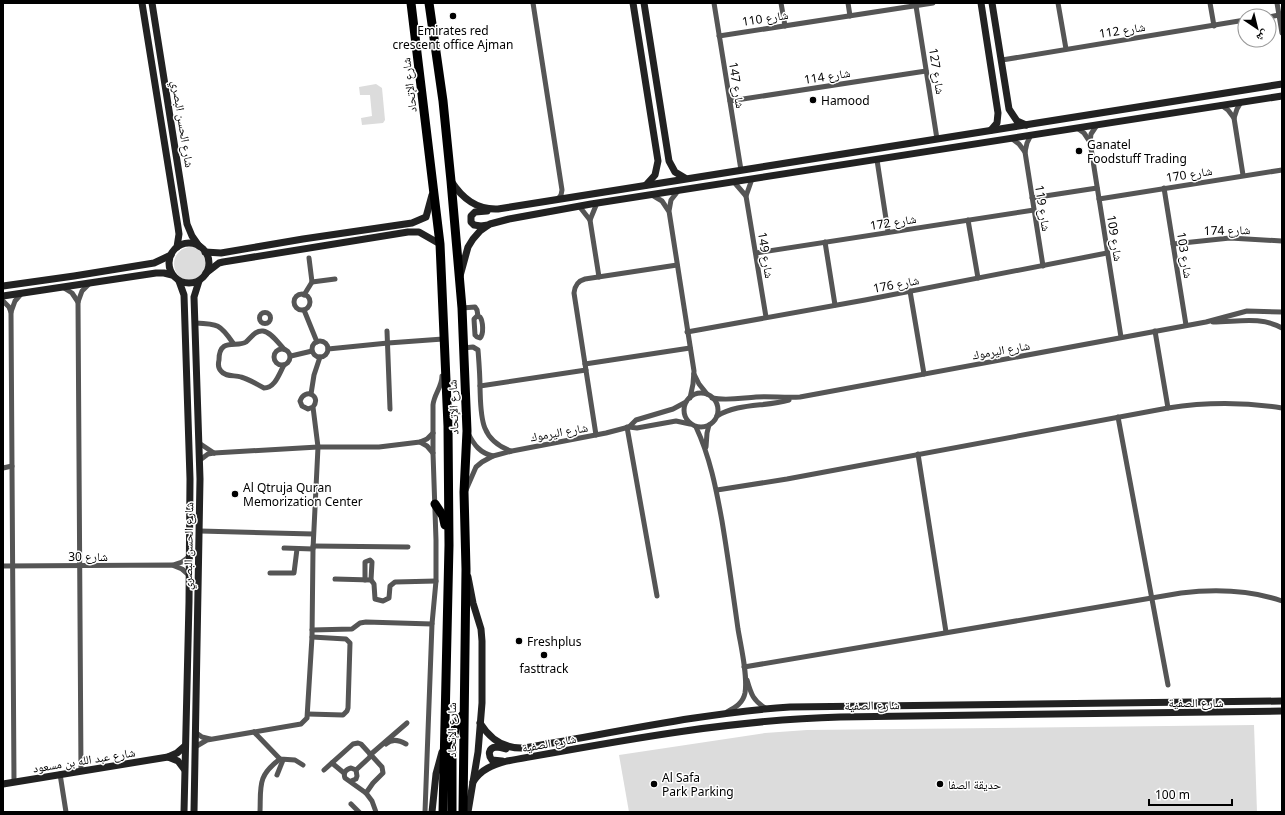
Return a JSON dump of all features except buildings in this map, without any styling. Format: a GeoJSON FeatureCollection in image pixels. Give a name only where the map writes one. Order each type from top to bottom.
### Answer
{"type":"FeatureCollection","features":[{"type":"Feature","properties":{"kind":"highway","name":"شارع الإتحاد"},"geometry":{"type":"LineString","coordinates":[[411,3],[440,244],[449,461],[449,545],[443,812]]}},
{"type":"Feature","properties":{"kind":"highway","name":"شارع الإتحاد"},"geometry":{"type":"LineString","coordinates":[[429,3],[443,101],[451,181],[458,279],[462,308],[467,431],[464,492],[466,569],[463,812]]}},
{"type":"Feature","properties":{"kind":"highway"},"geometry":{"type":"LineString","coordinates":[[435,504],[445,520],[446,538],[449,545]]}},
{"type":"Feature","properties":{"kind":"highway"},"geometry":{"type":"LineString","coordinates":[[452,812],[452,742],[457,722],[463,715]]}},
{"type":"Feature","properties":{"kind":"main road","name":"شارع الحسن البصري"},"geometry":{"type":"LineString","coordinates":[[142,3],[178,227],[179,234],[177,247]]}},
{"type":"Feature","properties":{"kind":"main road","name":"شارع الحسن البصري"},"geometry":{"type":"LineString","coordinates":[[152,3],[188,224],[192,236],[199,246]]}},
{"type":"Feature","properties":{"kind":"main road"},"geometry":{"type":"LineString","coordinates":[[633,3],[658,161],[657,171],[653,179],[646,185]]}},
{"type":"Feature","properties":{"kind":"main road"},"geometry":{"type":"LineString","coordinates":[[644,3],[669,161],[680,176],[685,178]]}},
{"type":"Feature","properties":{"kind":"main road"},"geometry":{"type":"LineString","coordinates":[[981,3],[998,113],[997,123],[991,130]]}},
{"type":"Feature","properties":{"kind":"main road"},"geometry":{"type":"LineString","coordinates":[[992,3],[1011,113],[1017,121],[1026,125]]}},
{"type":"Feature","properties":{"kind":"main road"},"geometry":{"type":"LineString","coordinates":[[994,83],[1000,85],[1005,82]]}},
{"type":"Feature","properties":{"kind":"main road"},"geometry":{"type":"LineString","coordinates":[[1282,84],[492,209],[476,212],[471,216],[471,222],[474,225],[481,226],[509,219],[597,203],[1282,96]]}},
{"type":"Feature","properties":{"kind":"main road"},"geometry":{"type":"LineString","coordinates":[[1082,116],[1087,122],[1084,127]]}},
{"type":"Feature","properties":{"kind":"main road"},"geometry":{"type":"LineString","coordinates":[[920,142],[917,146],[921,152]]}},
{"type":"Feature","properties":{"kind":"main road"},"geometry":{"type":"LineString","coordinates":[[656,149],[663,152],[667,148]]}},
{"type":"Feature","properties":{"kind":"main road"},"geometry":{"type":"LineString","coordinates":[[751,168],[753,173],[752,179]]}},
{"type":"Feature","properties":{"kind":"main road"},"geometry":{"type":"LineString","coordinates":[[451,181],[466,200],[478,206],[492,209]]}},
{"type":"Feature","properties":{"kind":"main road"},"geometry":{"type":"LineString","coordinates":[[206,252],[221,253],[296,240],[412,223],[426,217],[434,187]]}},
{"type":"Feature","properties":{"kind":"main road"},"geometry":{"type":"LineString","coordinates":[[458,279],[468,247],[480,231],[490,224]]}},
{"type":"Feature","properties":{"kind":"main road"},"geometry":{"type":"LineString","coordinates":[[3,296],[156,273],[172,275],[179,281],[189,283],[199,280],[216,265],[223,262],[408,232],[419,232],[440,244]]}},
{"type":"Feature","properties":{"kind":"main road"},"geometry":{"type":"LineString","coordinates":[[172,275],[169,265],[171,255],[177,247],[188,244],[199,246],[206,252],[209,262],[206,273]]}},
{"type":"Feature","properties":{"kind":"main road"},"geometry":{"type":"LineString","coordinates":[[3,286],[74,276],[154,262],[171,255]]}},
{"type":"Feature","properties":{"kind":"main road","name":"شارع الحسن البصري"},"geometry":{"type":"LineString","coordinates":[[194,812],[196,650],[200,531],[200,460],[194,297],[199,280]]}},
{"type":"Feature","properties":{"kind":"main road","name":"شارع الحسن البصري"},"geometry":{"type":"LineString","coordinates":[[179,281],[184,295],[190,479],[190,576],[184,746],[184,812]]}},
{"type":"Feature","properties":{"kind":"main road"},"geometry":{"type":"LineString","coordinates":[[466,569],[470,582],[472,603],[482,636],[482,703],[478,759],[468,812]]}},
{"type":"Feature","properties":{"kind":"main road"},"geometry":{"type":"LineString","coordinates":[[189,602],[192,603],[192,618],[198,620]]}},
{"type":"Feature","properties":{"kind":"main road"},"geometry":{"type":"LineString","coordinates":[[188,629],[193,631],[193,648],[196,650]]}},
{"type":"Feature","properties":{"kind":"main road","name":"شارع الصفية"},"geometry":{"type":"LineString","coordinates":[[480,724],[484,730],[498,742],[516,748],[524,748],[618,731],[766,709],[882,705],[1282,701]]}},
{"type":"Feature","properties":{"kind":"main road","name":"شارع الصفية"},"geometry":{"type":"LineString","coordinates":[[473,782],[484,770],[507,761],[626,740],[705,728],[780,719],[1282,711]]}},
{"type":"Feature","properties":{"kind":"main road","name":"شارع عبد الله بن مسعود"},"geometry":{"type":"LineString","coordinates":[[3,784],[168,757],[177,753],[184,746]]}},
{"type":"Feature","properties":{"kind":"main road"},"geometry":{"type":"LineString","coordinates":[[507,761],[492,760],[489,756],[490,751],[496,747],[516,748]]}},
{"type":"Feature","properties":{"kind":"main road"},"geometry":{"type":"LineString","coordinates":[[432,812],[436,774],[444,748]]}},
{"type":"Feature","properties":{"kind":"main road"},"geometry":{"type":"LineString","coordinates":[[168,757],[178,761],[184,769]]}},
{"type":"Feature","properties":{"kind":"street"},"geometry":{"type":"LineString","coordinates":[[533,3],[562,190],[558,199]]}},
{"type":"Feature","properties":{"kind":"street","name":"شارع 147"},"geometry":{"type":"LineString","coordinates":[[714,3],[741,170]]}},
{"type":"Feature","properties":{"kind":"street"},"geometry":{"type":"LineString","coordinates":[[781,3],[785,26]]}},
{"type":"Feature","properties":{"kind":"street"},"geometry":{"type":"LineString","coordinates":[[848,3],[850,16]]}},
{"type":"Feature","properties":{"kind":"street","name":"شارع 110"},"geometry":{"type":"LineString","coordinates":[[719,36],[933,3]]}},
{"type":"Feature","properties":{"kind":"street"},"geometry":{"type":"LineString","coordinates":[[1058,3],[1066,49]]}},
{"type":"Feature","properties":{"kind":"street"},"geometry":{"type":"LineString","coordinates":[[1210,3],[1214,26]]}},
{"type":"Feature","properties":{"kind":"street"},"geometry":{"type":"LineString","coordinates":[[1277,3],[1282,33]]}},
{"type":"Feature","properties":{"kind":"street","name":"شارع 127"},"geometry":{"type":"LineString","coordinates":[[916,6],[937,139]]}},
{"type":"Feature","properties":{"kind":"street","name":"شارع 112"},"geometry":{"type":"LineString","coordinates":[[1002,60],[1237,22]]}},
{"type":"Feature","properties":{"kind":"street","name":"شارع 114"},"geometry":{"type":"LineString","coordinates":[[730,101],[926,70]]}},
{"type":"Feature","properties":{"kind":"street"},"geometry":{"type":"LineString","coordinates":[[1241,102],[1234,118],[1243,175]]}},
{"type":"Feature","properties":{"kind":"street"},"geometry":{"type":"LineString","coordinates":[[1221,105],[1228,110],[1234,118]]}},
{"type":"Feature","properties":{"kind":"street"},"geometry":{"type":"LineString","coordinates":[[1090,142],[1093,130],[1098,124]]}},
{"type":"Feature","properties":{"kind":"street"},"geometry":{"type":"LineString","coordinates":[[1076,128],[1084,133],[1090,142]]}},
{"type":"Feature","properties":{"kind":"street","name":"شارع 119"},"geometry":{"type":"LineString","coordinates":[[1031,135],[1025,152],[1043,266]]}},
{"type":"Feature","properties":{"kind":"street"},"geometry":{"type":"LineString","coordinates":[[1011,138],[1019,144],[1025,152]]}},
{"type":"Feature","properties":{"kind":"street","name":"شارع 109"},"geometry":{"type":"LineString","coordinates":[[1090,142],[1120,337]]}},
{"type":"Feature","properties":{"kind":"street"},"geometry":{"type":"LineString","coordinates":[[877,160],[888,232]]}},
{"type":"Feature","properties":{"kind":"street","name":"شارع 170"},"geometry":{"type":"LineString","coordinates":[[1099,199],[1282,170]]}},
{"type":"Feature","properties":{"kind":"street","name":"شارع 149"},"geometry":{"type":"LineString","coordinates":[[752,179],[746,196],[766,317]]}},
{"type":"Feature","properties":{"kind":"street"},"geometry":{"type":"LineString","coordinates":[[734,182],[746,196]]}},
{"type":"Feature","properties":{"kind":"street"},"geometry":{"type":"LineString","coordinates":[[1032,198],[1097,188]]}},
{"type":"Feature","properties":{"kind":"street","name":"شارع 103"},"geometry":{"type":"LineString","coordinates":[[1164,188],[1186,325]]}},
{"type":"Feature","properties":{"kind":"street"},"geometry":{"type":"LineString","coordinates":[[562,190],[570,197]]}},
{"type":"Feature","properties":{"kind":"street"},"geometry":{"type":"LineString","coordinates":[[668,211],[671,200],[678,191]]}},
{"type":"Feature","properties":{"kind":"street"},"geometry":{"type":"LineString","coordinates":[[652,195],[662,201],[668,211],[694,371],[699,384],[717,406],[717,416],[709,425],[701,428],[690,424],[684,411],[693,384],[694,371]]}},
{"type":"Feature","properties":{"kind":"street"},"geometry":{"type":"LineString","coordinates":[[590,220],[597,203]]}},
{"type":"Feature","properties":{"kind":"street"},"geometry":{"type":"LineString","coordinates":[[579,206],[590,220],[599,277]]}},
{"type":"Feature","properties":{"kind":"street","name":"شارع 172"},"geometry":{"type":"LineString","coordinates":[[756,253],[1034,210]]}},
{"type":"Feature","properties":{"kind":"street"},"geometry":{"type":"LineString","coordinates":[[968,220],[978,278]]}},
{"type":"Feature","properties":{"kind":"street","name":"شارع 174"},"geometry":{"type":"LineString","coordinates":[[1173,244],[1230,238],[1282,241]]}},
{"type":"Feature","properties":{"kind":"street"},"geometry":{"type":"LineString","coordinates":[[825,242],[835,305]]}},
{"type":"Feature","properties":{"kind":"street","name":"شارع 176"},"geometry":{"type":"LineString","coordinates":[[687,332],[1107,253]]}},
{"type":"Feature","properties":{"kind":"street"},"geometry":{"type":"LineString","coordinates":[[304,295],[312,282],[309,258]]}},
{"type":"Feature","properties":{"kind":"street"},"geometry":{"type":"LineString","coordinates":[[596,435],[575,289],[578,282],[599,277],[677,265]]}},
{"type":"Feature","properties":{"kind":"street"},"geometry":{"type":"LineString","coordinates":[[312,282],[335,279]]}},
{"type":"Feature","properties":{"kind":"street"},"geometry":{"type":"LineString","coordinates":[[80,771],[78,302],[82,291],[90,283]]}},
{"type":"Feature","properties":{"kind":"street"},"geometry":{"type":"LineString","coordinates":[[63,287],[72,293],[78,302]]}},
{"type":"Feature","properties":{"kind":"street"},"geometry":{"type":"LineString","coordinates":[[910,291],[924,374]]}},
{"type":"Feature","properties":{"kind":"street"},"geometry":{"type":"LineString","coordinates":[[14,782],[11,312],[15,301],[22,293]]}},
{"type":"Feature","properties":{"kind":"street"},"geometry":{"type":"LineString","coordinates":[[304,295],[297,296],[294,301],[297,308],[304,310]]}},
{"type":"Feature","properties":{"kind":"street"},"geometry":{"type":"LineString","coordinates":[[304,295],[307,297],[309,302],[308,306],[304,310]]}},
{"type":"Feature","properties":{"kind":"street"},"geometry":{"type":"LineString","coordinates":[[3,301],[9,307],[11,312]]}},
{"type":"Feature","properties":{"kind":"street"},"geometry":{"type":"LineString","coordinates":[[462,308],[475,308],[477,310],[478,316],[474,321],[475,335],[479,338],[476,348],[478,353],[481,418],[485,429],[496,443],[512,451]]}},
{"type":"Feature","properties":{"kind":"street"},"geometry":{"type":"LineString","coordinates":[[304,310],[316,342]]}},
{"type":"Feature","properties":{"kind":"street","name":"شارع اليرموك"},"geometry":{"type":"LineString","coordinates":[[1206,322],[1247,311],[1282,312]]}},
{"type":"Feature","properties":{"kind":"street","name":"شارع اليرموك"},"geometry":{"type":"LineString","coordinates":[[717,416],[731,409],[772,404],[800,397],[1186,325],[1206,322],[1252,320],[1270,323],[1282,328]]}},
{"type":"Feature","properties":{"kind":"street"},"geometry":{"type":"LineString","coordinates":[[195,323],[218,325],[224,329],[233,343]]}},
{"type":"Feature","properties":{"kind":"street"},"geometry":{"type":"LineString","coordinates":[[268,323],[270,328],[268,333]]}},
{"type":"Feature","properties":{"kind":"street"},"geometry":{"type":"LineString","coordinates":[[387,330],[390,409]]}},
{"type":"Feature","properties":{"kind":"street"},"geometry":{"type":"LineString","coordinates":[[259,331],[268,333],[284,349],[289,351],[291,356],[288,363],[284,365],[272,385],[267,388],[244,378],[224,374],[219,368],[220,352],[223,347],[228,344],[246,342],[259,331]]}},
{"type":"Feature","properties":{"kind":"street"},"geometry":{"type":"LineString","coordinates":[[1155,331],[1168,408]]}},
{"type":"Feature","properties":{"kind":"street"},"geometry":{"type":"LineString","coordinates":[[328,349],[443,339]]}},
{"type":"Feature","properties":{"kind":"street"},"geometry":{"type":"LineString","coordinates":[[312,351],[312,347],[316,342],[320,341],[324,343],[328,349]]}},
{"type":"Feature","properties":{"kind":"street"},"geometry":{"type":"LineString","coordinates":[[463,348],[473,346],[476,348]]}},
{"type":"Feature","properties":{"kind":"street"},"geometry":{"type":"LineString","coordinates":[[585,364],[690,348]]}},
{"type":"Feature","properties":{"kind":"street"},"geometry":{"type":"LineString","coordinates":[[284,349],[276,351],[274,357],[276,362],[284,365]]}},
{"type":"Feature","properties":{"kind":"street"},"geometry":{"type":"LineString","coordinates":[[311,394],[314,375],[320,357],[325,355],[328,349]]}},
{"type":"Feature","properties":{"kind":"street"},"geometry":{"type":"LineString","coordinates":[[291,356],[312,351]]}},
{"type":"Feature","properties":{"kind":"street"},"geometry":{"type":"LineString","coordinates":[[312,351],[320,357]]}},
{"type":"Feature","properties":{"kind":"street"},"geometry":{"type":"LineString","coordinates":[[425,812],[432,624],[436,581],[433,400],[441,386],[444,357]]}},
{"type":"Feature","properties":{"kind":"street"},"geometry":{"type":"LineString","coordinates":[[480,386],[586,370]]}},
{"type":"Feature","properties":{"kind":"street"},"geometry":{"type":"LineString","coordinates":[[311,394],[314,396],[316,404],[310,409],[306,409],[300,403],[301,399],[303,395],[311,394]]}},
{"type":"Feature","properties":{"kind":"street"},"geometry":{"type":"LineString","coordinates":[[688,400],[698,394],[710,396]]}},
{"type":"Feature","properties":{"kind":"street","name":"شارع اليرموك"},"geometry":{"type":"LineString","coordinates":[[710,396],[724,400],[755,397],[800,397]]}},
{"type":"Feature","properties":{"kind":"street","name":"شارع اليرموك"},"geometry":{"type":"LineString","coordinates":[[628,427],[636,420],[673,410],[688,400]]}},
{"type":"Feature","properties":{"kind":"street"},"geometry":{"type":"LineString","coordinates":[[717,490],[1168,408],[1200,404],[1244,403],[1282,408]]}},
{"type":"Feature","properties":{"kind":"street"},"geometry":{"type":"LineString","coordinates":[[195,747],[203,742],[211,740],[301,724],[307,718],[312,638],[313,534],[318,447],[313,407]]}},
{"type":"Feature","properties":{"kind":"street"},"geometry":{"type":"LineString","coordinates":[[1118,417],[1168,685]]}},
{"type":"Feature","properties":{"kind":"street","name":"شارع اليرموك"},"geometry":{"type":"LineString","coordinates":[[464,492],[476,467],[493,456],[628,427],[637,428],[676,421],[690,424]]}},
{"type":"Feature","properties":{"kind":"street"},"geometry":{"type":"LineString","coordinates":[[706,450],[709,425]]}},
{"type":"Feature","properties":{"kind":"street"},"geometry":{"type":"LineString","coordinates":[[628,427],[657,596]]}},
{"type":"Feature","properties":{"kind":"street"},"geometry":{"type":"LineString","coordinates":[[696,427],[706,450],[717,490],[745,669],[752,695],[758,703],[766,709]]}},
{"type":"Feature","properties":{"kind":"street"},"geometry":{"type":"LineString","coordinates":[[467,431],[474,444],[480,451],[493,456]]}},
{"type":"Feature","properties":{"kind":"street"},"geometry":{"type":"LineString","coordinates":[[200,460],[208,454],[214,453],[318,447],[379,447],[420,442],[428,439],[433,434]]}},
{"type":"Feature","properties":{"kind":"street"},"geometry":{"type":"LineString","coordinates":[[420,442],[427,446],[433,453]]}},
{"type":"Feature","properties":{"kind":"street"},"geometry":{"type":"LineString","coordinates":[[199,443],[214,453]]}},
{"type":"Feature","properties":{"kind":"street"},"geometry":{"type":"LineString","coordinates":[[918,454],[946,632]]}},
{"type":"Feature","properties":{"kind":"street"},"geometry":{"type":"LineString","coordinates":[[3,468],[12,466]]}},
{"type":"Feature","properties":{"kind":"street"},"geometry":{"type":"LineString","coordinates":[[200,531],[313,534]]}},
{"type":"Feature","properties":{"kind":"street"},"geometry":{"type":"LineString","coordinates":[[284,548],[408,548]]}},
{"type":"Feature","properties":{"kind":"street"},"geometry":{"type":"LineString","coordinates":[[270,573],[294,573],[297,548]]}},
{"type":"Feature","properties":{"kind":"street","name":"شارع 30"},"geometry":{"type":"LineString","coordinates":[[3,566],[172,565],[182,562],[190,556]]}},
{"type":"Feature","properties":{"kind":"street"},"geometry":{"type":"LineString","coordinates":[[365,580],[365,562],[370,560],[372,562],[371,580],[374,584],[375,599],[383,601],[389,598],[390,586],[395,582],[436,581]]}},
{"type":"Feature","properties":{"kind":"street"},"geometry":{"type":"LineString","coordinates":[[172,565],[182,569],[190,576]]}},
{"type":"Feature","properties":{"kind":"street"},"geometry":{"type":"LineString","coordinates":[[335,579],[371,580]]}},
{"type":"Feature","properties":{"kind":"street"},"geometry":{"type":"LineString","coordinates":[[745,669],[946,632],[1151,597],[1197,591],[1212,590],[1244,593],[1281,600]]}},
{"type":"Feature","properties":{"kind":"street"},"geometry":{"type":"LineString","coordinates":[[312,630],[352,629],[363,622],[432,624]]}},
{"type":"Feature","properties":{"kind":"street"},"geometry":{"type":"LineString","coordinates":[[308,714],[343,715],[348,708],[350,643],[346,639],[312,638]]}},
{"type":"Feature","properties":{"kind":"street"},"geometry":{"type":"LineString","coordinates":[[725,714],[738,706],[742,701],[745,693],[745,669]]}},
{"type":"Feature","properties":{"kind":"street"},"geometry":{"type":"LineString","coordinates":[[356,770],[408,723]]}},
{"type":"Feature","properties":{"kind":"street"},"geometry":{"type":"LineString","coordinates":[[195,732],[202,737],[211,740]]}},
{"type":"Feature","properties":{"kind":"street"},"geometry":{"type":"LineString","coordinates":[[254,732],[281,760]]}},
{"type":"Feature","properties":{"kind":"street"},"geometry":{"type":"LineString","coordinates":[[391,739],[401,741],[406,744]]}},
{"type":"Feature","properties":{"kind":"street"},"geometry":{"type":"LineString","coordinates":[[324,770],[355,743],[361,744],[383,771],[383,773],[370,786],[366,794]]}},
{"type":"Feature","properties":{"kind":"street"},"geometry":{"type":"LineString","coordinates":[[277,775],[281,760]]}},
{"type":"Feature","properties":{"kind":"street"},"geometry":{"type":"LineString","coordinates":[[260,812],[263,776],[270,767],[281,760],[295,760],[303,765]]}},
{"type":"Feature","properties":{"kind":"street"},"geometry":{"type":"LineString","coordinates":[[332,763],[344,773],[345,778],[351,781],[366,794],[372,801],[376,812]]}},
{"type":"Feature","properties":{"kind":"street"},"geometry":{"type":"LineString","coordinates":[[344,773],[348,769],[356,770]]}},
{"type":"Feature","properties":{"kind":"street"},"geometry":{"type":"LineString","coordinates":[[351,781],[356,779],[356,770]]}},
{"type":"Feature","properties":{"kind":"street"},"geometry":{"type":"LineString","coordinates":[[60,774],[66,812]]}},
{"type":"Feature","properties":{"kind":"street"},"geometry":{"type":"LineString","coordinates":[[351,804],[359,812]]}},
{"type":"Feature","properties":{"kind":"shaded area"},"geometry":{"type":"Polygon","coordinates":[[[376,84],[382,88],[385,120],[383,123],[362,125],[361,118],[372,116],[370,95],[360,95],[359,87],[376,84]]]}},
{"type":"Feature","properties":{"kind":"shaded area"},"geometry":{"type":"Polygon","coordinates":[[[191,247],[203,252],[208,264],[203,276],[191,281],[179,276],[174,264],[179,252],[191,247]]]}},
{"type":"Feature","properties":{"kind":"shaded area","name":"حديقة الصفا"},"geometry":{"type":"Polygon","coordinates":[[[1254,725],[1257,812],[629,812],[619,755],[765,733],[807,730],[1254,725]]]}},
{"type":"Feature","properties":{"kind":"place","name":"Emirates red crescent office Ajman"},"geometry":{"type":"Point","coordinates":[453,16]}},
{"type":"Feature","properties":{"kind":"place","name":"Hamood"},"geometry":{"type":"Point","coordinates":[813,100]}},
{"type":"Feature","properties":{"kind":"place","name":"Ganatel Foodstuff Trading"},"geometry":{"type":"Point","coordinates":[1079,151]}},
{"type":"Feature","properties":{"kind":"place","name":"Al Qtruja Quran Memorization Center"},"geometry":{"type":"Point","coordinates":[235,494]}},
{"type":"Feature","properties":{"kind":"place","name":"Freshplus"},"geometry":{"type":"Point","coordinates":[519,641]}},
{"type":"Feature","properties":{"kind":"place","name":"fasttrack"},"geometry":{"type":"Point","coordinates":[544,655]}},
{"type":"Feature","properties":{"kind":"place","name":"Al Safa Park Parking"},"geometry":{"type":"Point","coordinates":[654,784]}},
{"type":"Feature","properties":{"kind":"place","name":"حديقة الصفا"},"geometry":{"type":"Point","coordinates":[940,784]}}]}
